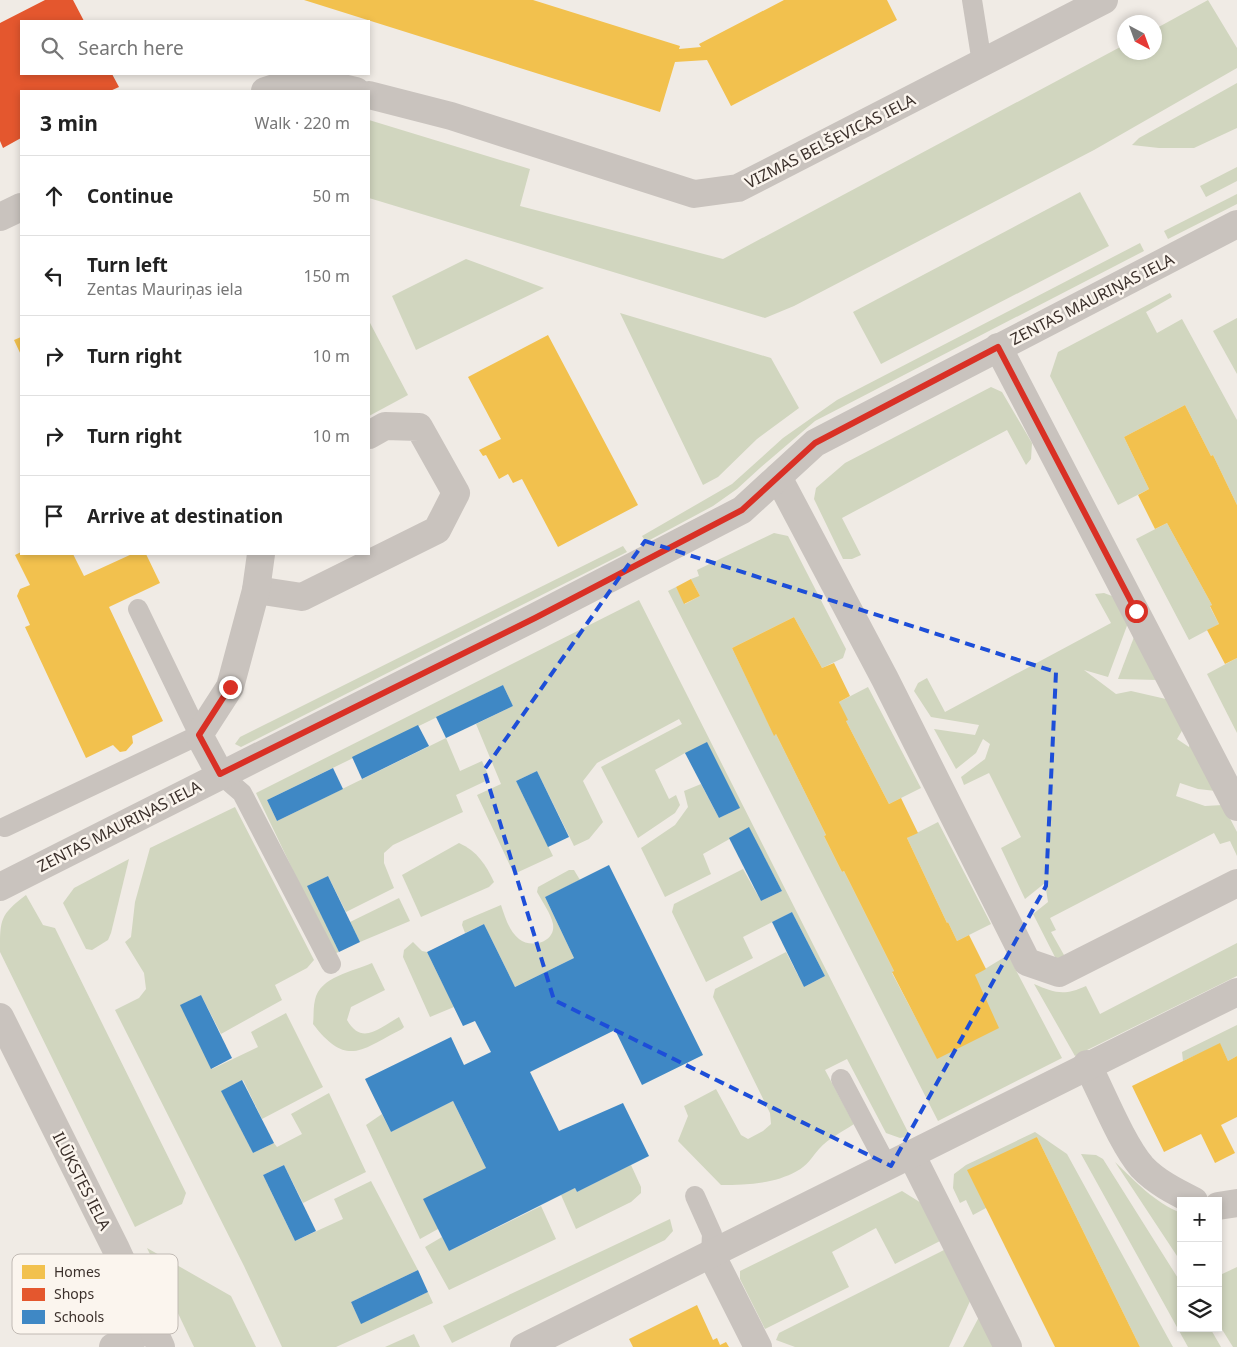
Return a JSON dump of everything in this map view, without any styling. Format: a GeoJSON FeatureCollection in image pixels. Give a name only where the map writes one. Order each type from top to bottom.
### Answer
{"type":"FeatureCollection","features":[{"type":"Feature","properties":{"kind":"street","name":"VIZMAS BELŠEVICAS IELA"},"geometry":{"type":"LineString","coordinates":[[370,95],[451,116],[694,194],[738,188],[1104,0]]}},
{"type":"Feature","properties":{"kind":"street"},"geometry":{"type":"LineString","coordinates":[[270,90],[301,82],[333,85],[352,90]]}},
{"type":"Feature","properties":{"kind":"street"},"geometry":{"type":"LineString","coordinates":[[0,217],[20,207]]}},
{"type":"Feature","properties":{"kind":"street","name":"ZENTAS MAURIŅAS IELA"},"geometry":{"type":"LineString","coordinates":[[0,887],[220,774],[535,618],[742,510],[815,443],[1237,224]]}},
{"type":"Feature","properties":{"kind":"street"},"geometry":{"type":"LineString","coordinates":[[998,347],[1237,807]]}},
{"type":"Feature","properties":{"kind":"street"},"geometry":{"type":"LineString","coordinates":[[256,590],[302,597],[437,530],[456,493],[419,427],[385,426],[370,434]]}},
{"type":"Feature","properties":{"kind":"street"},"geometry":{"type":"LineString","coordinates":[[778,477],[889,687],[1028,962],[1060,973],[1237,883]]}},
{"type":"Feature","properties":{"kind":"street"},"geometry":{"type":"LineString","coordinates":[[220,774],[199,735],[230,687],[256,590],[261,555]]}},
{"type":"Feature","properties":{"kind":"street"},"geometry":{"type":"LineString","coordinates":[[524,1347],[1087,1064],[1237,992]]}},
{"type":"Feature","properties":{"kind":"street","name":"ILŪKSTES IELA"},"geometry":{"type":"LineString","coordinates":[[0,1017],[118,1254]]}},
{"type":"Feature","properties":{"kind":"street"},"geometry":{"type":"LineString","coordinates":[[1087,1064],[1129,1148],[1143,1167],[1174,1191],[1186,1197]]}},
{"type":"Feature","properties":{"kind":"street"},"geometry":{"type":"LineString","coordinates":[[911,1154],[1008,1347]]}},
{"type":"Feature","properties":{"kind":"street"},"geometry":{"type":"LineString","coordinates":[[1222,1205],[1237,1203]]}},
{"type":"Feature","properties":{"kind":"street"},"geometry":{"type":"LineString","coordinates":[[711,1254],[758,1347]]}},
{"type":"Feature","properties":{"kind":"street"},"geometry":{"type":"LineString","coordinates":[[113,1347],[156,1337]]}},
{"type":"Feature","properties":{"kind":"lane"},"geometry":{"type":"LineString","coordinates":[[972,0],[982,63]]}},
{"type":"Feature","properties":{"kind":"lane"},"geometry":{"type":"LineString","coordinates":[[5,827],[199,735],[138,609]]}},
{"type":"Feature","properties":{"kind":"lane"},"geometry":{"type":"LineString","coordinates":[[220,774],[242,793],[331,964]]}},
{"type":"Feature","properties":{"kind":"lane"},"geometry":{"type":"LineString","coordinates":[[841,1080],[887,1166]]}},
{"type":"Feature","properties":{"kind":"lane"},"geometry":{"type":"LineString","coordinates":[[694,1196],[712,1234],[711,1254]]}},
{"type":"Feature","properties":{"kind":"highlighted area"},"geometry":{"type":"Polygon","coordinates":[[[645,541],[1056,672],[1046,886],[891,1166],[554,1000],[484,770],[645,541]]]}},
{"type":"Feature","properties":{"kind":"green space"},"geometry":{"type":"Polygon","coordinates":[[[1208,0],[1237,48],[1237,68],[1094,150],[794,306],[765,318],[370,198],[370,120],[530,169],[520,206],[723,259],[1117,49],[1117,60],[1162,60],[1162,25],[1208,0]]]}},
{"type":"Feature","properties":{"kind":"green space"},"geometry":{"type":"Polygon","coordinates":[[[1237,83],[1237,128],[1194,148],[1159,148],[1132,145],[1139,138],[1237,83]]]}},
{"type":"Feature","properties":{"kind":"green space"},"geometry":{"type":"Polygon","coordinates":[[[1237,167],[1237,181],[1206,197],[1200,186],[1237,167]]]}},
{"type":"Feature","properties":{"kind":"green space"},"geometry":{"type":"Polygon","coordinates":[[[1080,192],[1109,246],[881,364],[853,312],[1080,192]]]}},
{"type":"Feature","properties":{"kind":"green space"},"geometry":{"type":"Polygon","coordinates":[[[1237,194],[1237,204],[1168,239],[1164,231],[1237,194]]]}},
{"type":"Feature","properties":{"kind":"green space"},"geometry":{"type":"Polygon","coordinates":[[[1140,243],[1144,251],[815,421],[737,489],[713,506],[646,542],[642,536],[732,484],[783,438],[837,400],[1140,243]]]}},
{"type":"Feature","properties":{"kind":"green space"},"geometry":{"type":"Polygon","coordinates":[[[466,259],[544,288],[416,350],[392,296],[466,259]]]}},
{"type":"Feature","properties":{"kind":"green space"},"geometry":{"type":"Polygon","coordinates":[[[1170,293],[1172,297],[1146,312],[1157,333],[1182,319],[1237,420],[1237,505],[1213,455],[1211,456],[1185,405],[1124,437],[1149,489],[1118,505],[1050,376],[1058,352],[1170,293]]]}},
{"type":"Feature","properties":{"kind":"green space"},"geometry":{"type":"Polygon","coordinates":[[[620,313],[771,358],[799,408],[757,439],[718,477],[703,485],[620,313]]]}},
{"type":"Feature","properties":{"kind":"green space"},"geometry":{"type":"Polygon","coordinates":[[[1237,318],[1237,374],[1213,331],[1237,318]]]}},
{"type":"Feature","properties":{"kind":"green space"},"geometry":{"type":"Polygon","coordinates":[[[370,323],[408,395],[370,415],[370,323]]]}},
{"type":"Feature","properties":{"kind":"green space"},"geometry":{"type":"Polygon","coordinates":[[[991,387],[1002,392],[1032,443],[1031,459],[1026,465],[1007,430],[842,518],[861,555],[852,559],[843,559],[814,499],[816,488],[845,463],[991,387]]]}},
{"type":"Feature","properties":{"kind":"green space"},"geometry":{"type":"Polygon","coordinates":[[[1167,523],[1212,605],[1210,607],[1219,624],[1189,640],[1136,539],[1167,523]]]}},
{"type":"Feature","properties":{"kind":"green space"},"geometry":{"type":"Polygon","coordinates":[[[774,533],[788,536],[846,649],[843,658],[822,668],[794,617],[732,648],[774,735],[776,734],[826,835],[824,836],[842,872],[844,871],[894,971],[892,973],[937,1058],[975,975],[1008,955],[1062,1058],[938,1121],[668,591],[676,587],[685,604],[700,596],[691,579],[699,576],[697,570],[774,533]]]}},
{"type":"Feature","properties":{"kind":"green space"},"geometry":{"type":"Polygon","coordinates":[[[623,546],[627,552],[241,747],[235,744],[240,737],[623,546]]]}},
{"type":"Feature","properties":{"kind":"green space"},"geometry":{"type":"Polygon","coordinates":[[[1104,593],[1112,596],[1128,623],[1108,677],[1084,670],[1116,694],[1131,691],[1166,699],[1183,729],[1177,739],[1189,747],[1190,740],[1216,791],[1198,789],[1180,783],[1176,796],[1205,806],[1223,805],[1237,832],[1237,856],[1230,841],[1220,844],[1214,833],[1050,918],[1056,930],[1051,932],[1064,955],[1061,960],[1057,961],[1033,914],[1048,902],[1045,883],[1025,899],[1001,848],[1021,837],[989,773],[964,785],[961,777],[985,759],[990,744],[983,739],[976,753],[956,769],[934,729],[975,735],[979,725],[931,717],[914,691],[918,683],[927,678],[945,712],[1111,623],[1095,594],[1104,593]]]}},
{"type":"Feature","properties":{"kind":"green space"},"geometry":{"type":"Polygon","coordinates":[[[639,600],[910,1136],[900,1138],[886,1133],[847,1059],[825,1070],[854,1124],[827,1142],[804,1167],[797,1171],[779,1179],[760,1183],[721,1185],[678,1141],[688,1116],[684,1106],[716,1089],[741,1135],[748,1139],[771,1124],[770,1113],[713,997],[715,989],[786,952],[804,987],[825,976],[792,912],[743,937],[753,958],[706,982],[672,912],[674,904],[743,869],[761,901],[782,891],[749,828],[703,854],[711,874],[665,897],[641,848],[675,825],[688,807],[684,791],[701,784],[719,818],[739,808],[685,753],[655,770],[669,799],[676,795],[680,805],[675,813],[638,838],[601,767],[682,724],[679,719],[597,763],[583,781],[603,822],[589,839],[574,846],[537,771],[516,781],[553,856],[514,874],[477,795],[501,784],[476,724],[513,706],[503,685],[267,800],[277,821],[446,738],[460,771],[482,761],[490,779],[456,795],[463,812],[393,845],[384,853],[384,863],[394,888],[346,912],[328,876],[308,886],[339,952],[333,954],[256,793],[639,600]]]}},
{"type":"Feature","properties":{"kind":"green space"},"geometry":{"type":"Polygon","coordinates":[[[1134,637],[1158,680],[1118,679],[1134,637]]]}},
{"type":"Feature","properties":{"kind":"green space"},"geometry":{"type":"Polygon","coordinates":[[[1237,658],[1237,733],[1207,674],[1237,658]]]}},
{"type":"Feature","properties":{"kind":"green space"},"geometry":{"type":"Polygon","coordinates":[[[868,687],[921,788],[889,804],[846,721],[839,702],[868,687]]]}},
{"type":"Feature","properties":{"kind":"green space"},"geometry":{"type":"Polygon","coordinates":[[[235,807],[314,960],[307,968],[275,985],[282,1000],[221,1034],[201,995],[181,1005],[212,1069],[258,1047],[251,1032],[286,1013],[323,1087],[262,1119],[243,1080],[222,1091],[253,1153],[274,1143],[277,1147],[302,1134],[291,1114],[329,1093],[366,1172],[303,1203],[284,1165],[263,1175],[295,1241],[343,1219],[334,1199],[371,1181],[418,1270],[351,1302],[361,1323],[428,1292],[433,1303],[336,1347],[282,1347],[244,1266],[115,1010],[139,998],[146,989],[144,973],[125,942],[131,937],[135,902],[150,848],[235,807]]]}},
{"type":"Feature","properties":{"kind":"green space"},"geometry":{"type":"Polygon","coordinates":[[[938,822],[991,924],[957,941],[907,838],[938,822]]]}},
{"type":"Feature","properties":{"kind":"green space"},"geometry":{"type":"Polygon","coordinates":[[[459,843],[471,850],[480,859],[494,882],[489,887],[421,917],[402,875],[459,843]]]}},
{"type":"Feature","properties":{"kind":"green space"},"geometry":{"type":"Polygon","coordinates":[[[129,859],[108,940],[92,950],[86,949],[63,903],[74,888],[129,859]]]}},
{"type":"Feature","properties":{"kind":"green space"},"geometry":{"type":"Polygon","coordinates":[[[569,870],[574,870],[580,880],[545,897],[574,958],[515,987],[484,924],[465,933],[462,925],[463,921],[501,905],[510,928],[519,939],[530,943],[542,942],[551,935],[553,924],[537,892],[538,887],[569,870]]]}},
{"type":"Feature","properties":{"kind":"green space"},"geometry":{"type":"Polygon","coordinates":[[[26,895],[43,925],[55,928],[186,1193],[182,1204],[135,1227],[0,952],[0,932],[3,919],[6,913],[26,895]]]}},
{"type":"Feature","properties":{"kind":"green space"},"geometry":{"type":"Polygon","coordinates":[[[399,898],[410,921],[360,942],[350,922],[399,898]]]}},
{"type":"Feature","properties":{"kind":"green space"},"geometry":{"type":"Polygon","coordinates":[[[413,942],[422,951],[427,952],[454,1007],[430,1017],[403,957],[404,950],[413,942]]]}},
{"type":"Feature","properties":{"kind":"green space"},"geometry":{"type":"Polygon","coordinates":[[[1237,943],[1237,976],[1075,1056],[1034,984],[1048,990],[1060,992],[1072,991],[1086,986],[1100,1014],[1237,943]]]}},
{"type":"Feature","properties":{"kind":"green space"},"geometry":{"type":"Polygon","coordinates":[[[372,963],[385,990],[351,1007],[347,1020],[353,1028],[365,1033],[378,1030],[399,1017],[404,1027],[365,1048],[355,1051],[345,1050],[335,1046],[325,1038],[313,1024],[315,1000],[318,992],[330,980],[372,963]]]}},
{"type":"Feature","properties":{"kind":"green space"},"geometry":{"type":"Polygon","coordinates":[[[1237,1025],[1237,1056],[1228,1061],[1220,1044],[1183,1061],[1182,1052],[1237,1025]]]}},
{"type":"Feature","properties":{"kind":"green space"},"geometry":{"type":"Polygon","coordinates":[[[453,1101],[486,1168],[438,1229],[420,1239],[366,1125],[382,1114],[391,1132],[453,1101]]]}},
{"type":"Feature","properties":{"kind":"green space"},"geometry":{"type":"Polygon","coordinates":[[[1035,1132],[1067,1154],[1173,1347],[1140,1347],[1037,1137],[986,1208],[973,1215],[966,1200],[960,1203],[953,1188],[954,1174],[966,1165],[1035,1132]]]}},
{"type":"Feature","properties":{"kind":"green space"},"geometry":{"type":"Polygon","coordinates":[[[1081,1154],[1096,1155],[1103,1159],[1177,1277],[1177,1327],[1081,1154]]]}},
{"type":"Feature","properties":{"kind":"green space"},"geometry":{"type":"Polygon","coordinates":[[[1115,1162],[1154,1197],[1177,1211],[1177,1256],[1115,1162]]]}},
{"type":"Feature","properties":{"kind":"green space"},"geometry":{"type":"Polygon","coordinates":[[[631,1165],[641,1187],[641,1193],[631,1202],[576,1229],[561,1195],[575,1188],[577,1192],[631,1165]]]}},
{"type":"Feature","properties":{"kind":"green space"},"geometry":{"type":"Polygon","coordinates":[[[902,1191],[926,1206],[942,1240],[895,1264],[876,1228],[832,1252],[849,1287],[765,1329],[740,1279],[740,1271],[902,1191]]]}},
{"type":"Feature","properties":{"kind":"green space"},"geometry":{"type":"Polygon","coordinates":[[[541,1206],[556,1239],[449,1290],[425,1247],[442,1237],[449,1251],[541,1206]]]}},
{"type":"Feature","properties":{"kind":"green space"},"geometry":{"type":"Polygon","coordinates":[[[670,1219],[673,1231],[665,1240],[452,1343],[443,1326],[670,1219]]]}},
{"type":"Feature","properties":{"kind":"green space"},"geometry":{"type":"Polygon","coordinates":[[[147,1248],[158,1254],[150,1254],[147,1248]]]}},
{"type":"Feature","properties":{"kind":"green space"},"geometry":{"type":"Polygon","coordinates":[[[946,1249],[971,1299],[949,1347],[795,1347],[776,1340],[779,1333],[946,1249]]]}},
{"type":"Feature","properties":{"kind":"green space"},"geometry":{"type":"Polygon","coordinates":[[[178,1266],[231,1296],[256,1347],[194,1347],[178,1313],[178,1266]]]}},
{"type":"Feature","properties":{"kind":"green space"},"geometry":{"type":"Polygon","coordinates":[[[1237,1267],[1237,1347],[1233,1347],[1222,1329],[1222,1274],[1237,1267]]]}},
{"type":"Feature","properties":{"kind":"green space"},"geometry":{"type":"Polygon","coordinates":[[[979,1317],[994,1347],[963,1347],[979,1317]]]}},
{"type":"Feature","properties":{"kind":"green space"},"geometry":{"type":"Polygon","coordinates":[[[1180,1332],[1212,1332],[1221,1347],[1188,1347],[1180,1332]]]}},
{"type":"Feature","properties":{"kind":"green space"},"geometry":{"type":"Polygon","coordinates":[[[414,1334],[420,1347],[385,1347],[414,1334]]]}},
{"type":"Feature","properties":{"kind":"building: Homes"},"geometry":{"type":"Polygon","coordinates":[[[304,0],[533,0],[680,46],[679,49],[701,47],[699,44],[784,0],[887,0],[897,20],[731,106],[707,60],[675,62],[660,112],[304,0]]]}},
{"type":"Feature","properties":{"kind":"building: Homes"},"geometry":{"type":"Polygon","coordinates":[[[548,335],[638,505],[558,547],[522,479],[513,483],[508,474],[499,479],[486,455],[483,456],[479,450],[501,439],[468,377],[548,335]]]}},
{"type":"Feature","properties":{"kind":"building: Homes"},"geometry":{"type":"Polygon","coordinates":[[[20,337],[20,353],[14,340],[20,337]]]}},
{"type":"Feature","properties":{"kind":"building: Homes"},"geometry":{"type":"Polygon","coordinates":[[[1185,405],[1211,456],[1213,455],[1237,505],[1237,658],[1225,664],[1207,630],[1219,624],[1210,606],[1212,605],[1167,523],[1155,529],[1138,495],[1149,489],[1124,437],[1185,405]]]}},
{"type":"Feature","properties":{"kind":"building: Homes"},"geometry":{"type":"Polygon","coordinates":[[[20,552],[20,555],[74,555],[84,576],[130,555],[146,555],[160,583],[109,607],[163,721],[132,736],[133,743],[126,751],[120,752],[113,745],[86,758],[25,627],[30,625],[17,596],[20,589],[30,585],[15,555],[20,552]]]}},
{"type":"Feature","properties":{"kind":"building: Homes"},"geometry":{"type":"Polygon","coordinates":[[[691,579],[700,596],[684,604],[676,587],[691,579]]]}},
{"type":"Feature","properties":{"kind":"building: Homes"},"geometry":{"type":"Polygon","coordinates":[[[794,617],[822,668],[834,663],[850,696],[839,702],[848,720],[846,721],[889,804],[901,798],[918,833],[907,838],[957,941],[969,935],[986,969],[975,975],[999,1028],[937,1059],[892,972],[894,971],[844,871],[842,872],[824,836],[826,835],[776,734],[774,736],[732,648],[794,617]]]}},
{"type":"Feature","properties":{"kind":"building: Homes"},"geometry":{"type":"Polygon","coordinates":[[[1220,1043],[1228,1061],[1237,1056],[1237,1117],[1221,1125],[1235,1153],[1215,1163],[1201,1134],[1164,1152],[1132,1086],[1220,1043]]]}},
{"type":"Feature","properties":{"kind":"building: Homes"},"geometry":{"type":"Polygon","coordinates":[[[1037,1137],[1140,1347],[1055,1347],[967,1170],[1037,1137]]]}},
{"type":"Feature","properties":{"kind":"building: Homes"},"geometry":{"type":"Polygon","coordinates":[[[697,1305],[713,1340],[717,1338],[720,1345],[726,1342],[729,1347],[633,1347],[629,1339],[697,1305]]]}},
{"type":"Feature","properties":{"kind":"building: Shops"},"geometry":{"type":"Polygon","coordinates":[[[45,0],[73,0],[83,20],[20,20],[20,75],[113,75],[119,87],[112,90],[20,90],[20,139],[3,148],[0,141],[0,23],[45,0]]]}},
{"type":"Feature","properties":{"kind":"building: Schools"},"geometry":{"type":"Polygon","coordinates":[[[503,685],[513,706],[446,738],[436,717],[503,685]]]}},
{"type":"Feature","properties":{"kind":"building: Schools"},"geometry":{"type":"Polygon","coordinates":[[[418,725],[429,746],[362,779],[352,757],[418,725]]]}},
{"type":"Feature","properties":{"kind":"building: Schools"},"geometry":{"type":"Polygon","coordinates":[[[707,742],[740,808],[719,818],[685,753],[707,742]]]}},
{"type":"Feature","properties":{"kind":"building: Schools"},"geometry":{"type":"Polygon","coordinates":[[[333,768],[343,789],[277,821],[267,800],[333,768]]]}},
{"type":"Feature","properties":{"kind":"building: Schools"},"geometry":{"type":"Polygon","coordinates":[[[537,771],[569,837],[548,847],[516,781],[537,771]]]}},
{"type":"Feature","properties":{"kind":"building: Schools"},"geometry":{"type":"Polygon","coordinates":[[[749,827],[782,891],[761,901],[729,838],[749,827]]]}},
{"type":"Feature","properties":{"kind":"building: Schools"},"geometry":{"type":"Polygon","coordinates":[[[609,865],[703,1055],[642,1085],[615,1030],[530,1072],[559,1131],[623,1103],[649,1156],[577,1192],[575,1188],[449,1251],[423,1199],[486,1168],[453,1101],[391,1132],[365,1079],[451,1037],[464,1065],[491,1052],[475,1021],[463,1026],[427,952],[484,924],[515,987],[574,958],[545,897],[609,865]]]}},
{"type":"Feature","properties":{"kind":"building: Schools"},"geometry":{"type":"Polygon","coordinates":[[[328,876],[360,942],[339,952],[307,886],[328,876]]]}},
{"type":"Feature","properties":{"kind":"building: Schools"},"geometry":{"type":"Polygon","coordinates":[[[792,912],[825,976],[804,987],[772,922],[792,912]]]}},
{"type":"Feature","properties":{"kind":"building: Schools"},"geometry":{"type":"Polygon","coordinates":[[[201,995],[232,1058],[211,1069],[180,1005],[201,995]]]}},
{"type":"Feature","properties":{"kind":"building: Schools"},"geometry":{"type":"Polygon","coordinates":[[[242,1080],[274,1143],[253,1153],[221,1091],[242,1080]]]}},
{"type":"Feature","properties":{"kind":"building: Schools"},"geometry":{"type":"Polygon","coordinates":[[[284,1165],[316,1231],[295,1241],[263,1175],[284,1165]]]}},
{"type":"Feature","properties":{"kind":"building: Schools"},"geometry":{"type":"Polygon","coordinates":[[[418,1270],[428,1292],[361,1324],[351,1302],[418,1270]]]}},
{"type":"Feature","properties":{"kind":"route"},"geometry":{"type":"LineString","coordinates":[[230,687],[199,735],[220,774],[535,618],[742,510],[815,443],[998,347],[1136,611]]}}]}
